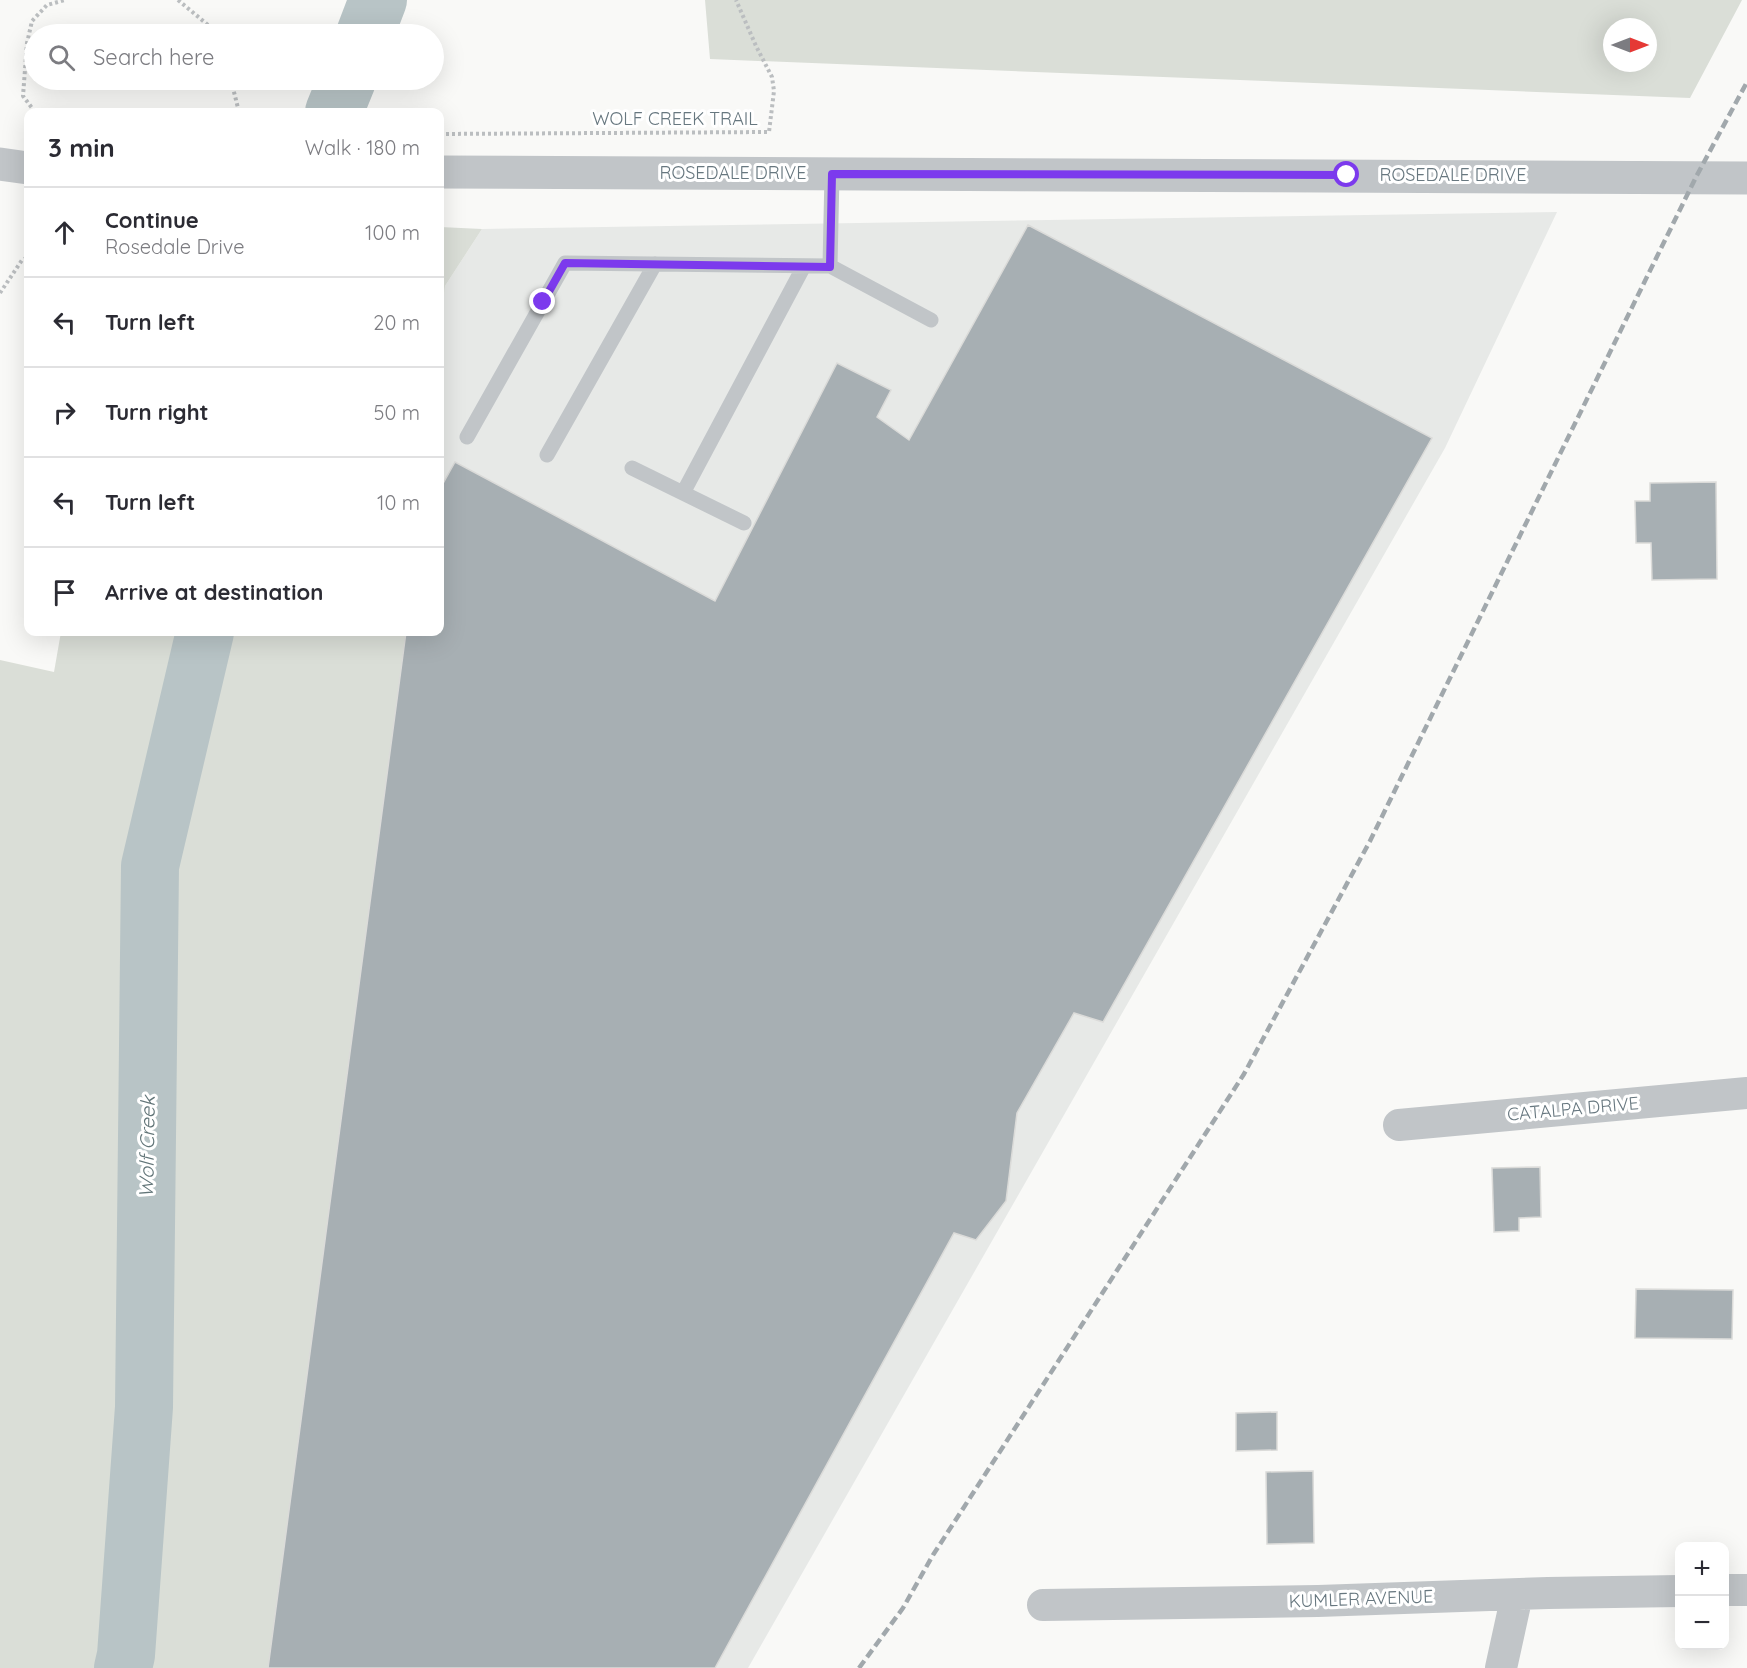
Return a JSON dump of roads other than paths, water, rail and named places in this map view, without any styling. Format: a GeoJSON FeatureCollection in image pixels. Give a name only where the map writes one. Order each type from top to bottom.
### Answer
{"type":"FeatureCollection","features":[{"type":"Feature","properties":{"kind":"street"},"geometry":{"type":"LineString","coordinates":[[0,164],[24,167]]}},
{"type":"Feature","properties":{"kind":"street","name":"ROSEDALE DRIVE"},"geometry":{"type":"LineString","coordinates":[[444,172],[1747,178]]}},
{"type":"Feature","properties":{"kind":"street","name":"CATALPA DRIVE"},"geometry":{"type":"LineString","coordinates":[[1399,1125],[1747,1092]]}},
{"type":"Feature","properties":{"kind":"street"},"geometry":{"type":"LineString","coordinates":[[1729,1590],[1747,1590]]}},
{"type":"Feature","properties":{"kind":"street","name":"KUMLER AVENUE"},"geometry":{"type":"LineString","coordinates":[[1043,1605],[1318,1601],[1675,1591]]}},
{"type":"Feature","properties":{"kind":"street"},"geometry":{"type":"LineString","coordinates":[[1501,1668],[1518,1594]]}},
{"type":"Feature","properties":{"kind":"lane"},"geometry":{"type":"LineString","coordinates":[[830,267],[832,174]]}},
{"type":"Feature","properties":{"kind":"lane"},"geometry":{"type":"LineString","coordinates":[[467,437],[565,263],[830,267],[931,320]]}},
{"type":"Feature","properties":{"kind":"lane"},"geometry":{"type":"LineString","coordinates":[[547,455],[656,264]]}},
{"type":"Feature","properties":{"kind":"lane"},"geometry":{"type":"LineString","coordinates":[[683,493],[804,266]]}},
{"type":"Feature","properties":{"kind":"lane"},"geometry":{"type":"LineString","coordinates":[[632,468],[744,523]]}},
{"type":"Feature","properties":{"kind":"waterway","name":"Wolf Creek"},"geometry":{"type":"LineString","coordinates":[[369,24],[378,0]]}},
{"type":"Feature","properties":{"kind":"waterway","name":"Wolf Creek"},"geometry":{"type":"LineString","coordinates":[[336,108],[343,90]]}},
{"type":"Feature","properties":{"kind":"waterway","name":"Wolf Creek"},"geometry":{"type":"LineString","coordinates":[[123,1668],[126,1655],[144,1407],[150,866],[204,636]]}},
{"type":"Feature","properties":{"kind":"railway"},"geometry":{"type":"LineString","coordinates":[[859,1668],[903,1608],[933,1555],[1244,1074],[1370,841],[1696,177],[1747,82]]}}]}
